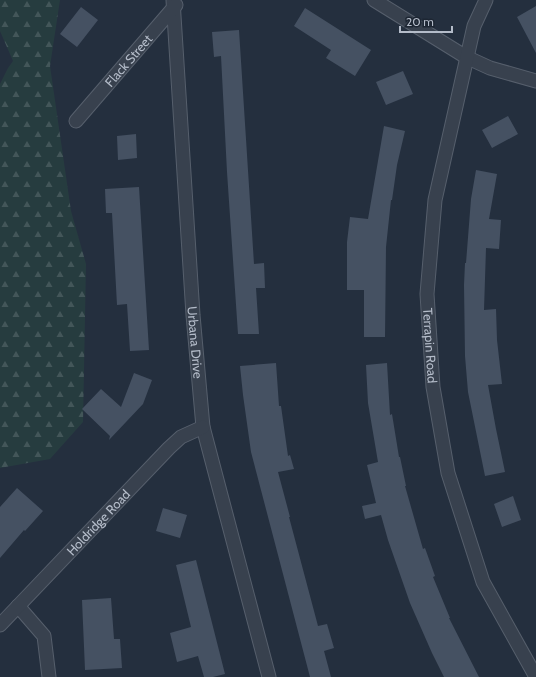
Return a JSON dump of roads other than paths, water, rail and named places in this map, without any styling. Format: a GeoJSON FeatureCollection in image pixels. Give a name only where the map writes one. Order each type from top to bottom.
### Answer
{"type":"FeatureCollection","features":[{"type":"Feature","properties":{"kind":"street"},"geometry":{"type":"LineString","coordinates":[[374,0],[466,57],[490,68],[536,81]]}},
{"type":"Feature","properties":{"kind":"street","name":"Terrapin Road"},"geometry":{"type":"LineString","coordinates":[[486,0],[474,26],[466,57],[436,200],[427,294],[433,387],[448,473],[483,582],[536,677]]}},
{"type":"Feature","properties":{"kind":"street","name":"Flack Street"},"geometry":{"type":"LineString","coordinates":[[76,121],[175,3]]}},
{"type":"Feature","properties":{"kind":"street","name":"Urbana Drive"},"geometry":{"type":"LineString","coordinates":[[175,3],[193,315],[203,427],[269,677]]}},
{"type":"Feature","properties":{"kind":"street","name":"Holdridge Road"},"geometry":{"type":"LineString","coordinates":[[0,626],[169,448],[181,437],[203,427]]}},
{"type":"Feature","properties":{"kind":"street"},"geometry":{"type":"LineString","coordinates":[[18,606],[44,636],[49,677]]}}]}
